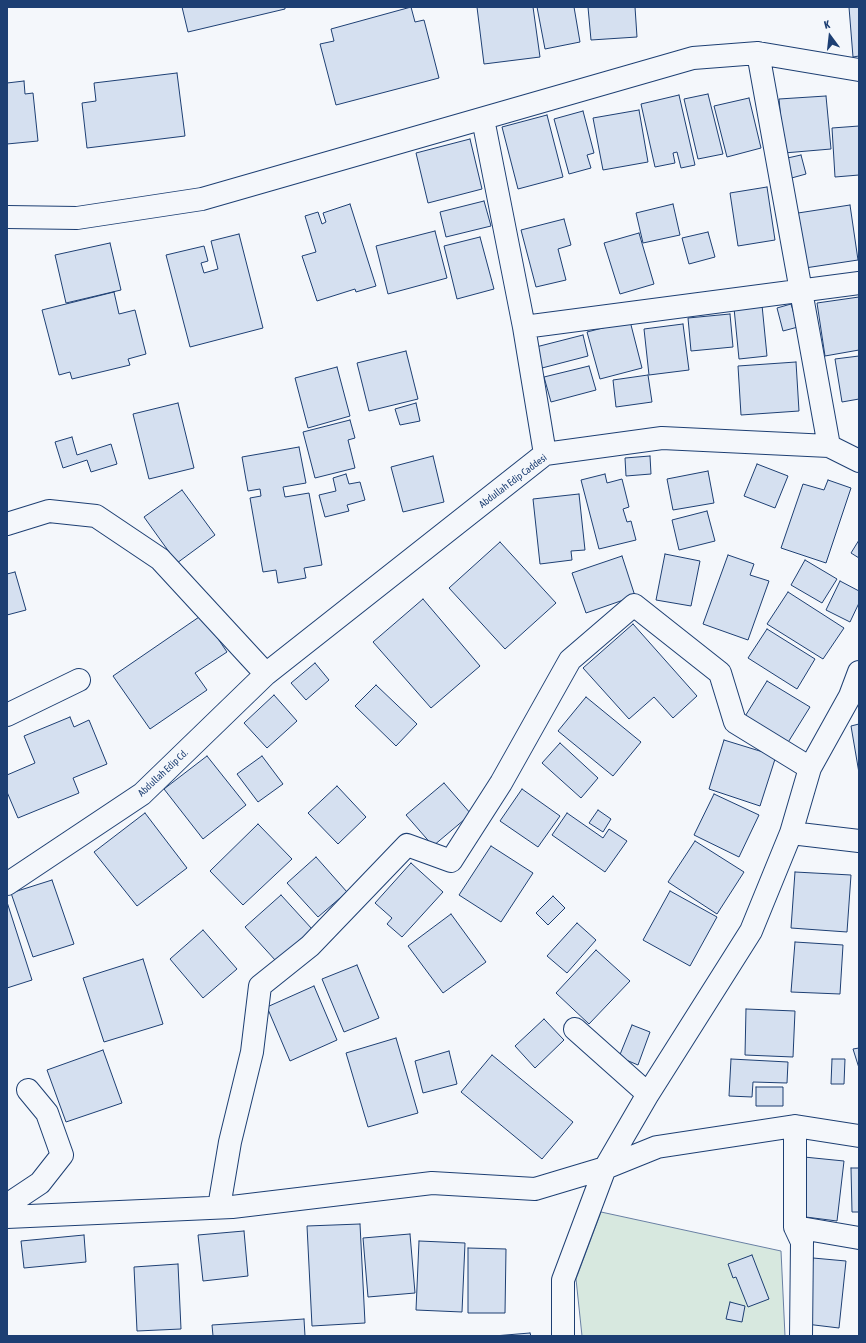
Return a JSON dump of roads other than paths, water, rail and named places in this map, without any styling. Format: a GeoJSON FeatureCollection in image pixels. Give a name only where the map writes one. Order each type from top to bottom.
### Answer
{"type":"FeatureCollection","features":[{"type":"Feature","properties":{"kind":"street"},"geometry":{"type":"LineString","coordinates":[[758,53],[829,446]]}},
{"type":"Feature","properties":{"kind":"street"},"geometry":{"type":"LineString","coordinates":[[7,217],[77,218],[202,199],[693,58],[758,53],[859,70]]}},
{"type":"Feature","properties":{"kind":"street"},"geometry":{"type":"LineString","coordinates":[[483,119],[524,327],[545,454]]}},
{"type":"Feature","properties":{"kind":"street"},"geometry":{"type":"LineString","coordinates":[[524,327],[859,282]]}},
{"type":"Feature","properties":{"kind":"street","name":"Abdullah Edip Caddesi"},"geometry":{"type":"LineString","coordinates":[[266,674],[545,454],[662,438],[829,446],[859,461]]}},
{"type":"Feature","properties":{"kind":"street"},"geometry":{"type":"LineString","coordinates":[[7,524],[48,511],[96,516],[160,559],[266,674]]}},
{"type":"Feature","properties":{"kind":"street"},"geometry":{"type":"LineString","coordinates":[[219,1208],[230,1142],[252,1052],[260,986],[310,946],[407,845],[451,861],[500,783],[570,660],[634,606],[720,673],[735,722],[810,768]]}},
{"type":"Feature","properties":{"kind":"street"},"geometry":{"type":"LineString","coordinates":[[563,1336],[563,1280],[605,1168],[648,1094],[751,930],[791,834],[810,768],[855,696],[859,672]]}},
{"type":"Feature","properties":{"kind":"street","name":"Abdullah Edip Cd."},"geometry":{"type":"LineString","coordinates":[[7,884],[142,794],[266,674]]}},
{"type":"Feature","properties":{"kind":"street"},"geometry":{"type":"LineString","coordinates":[[7,715],[79,680]]}},
{"type":"Feature","properties":{"kind":"street"},"geometry":{"type":"LineString","coordinates":[[791,834],[859,841]]}},
{"type":"Feature","properties":{"kind":"street"},"geometry":{"type":"LineString","coordinates":[[575,1029],[648,1094]]}},
{"type":"Feature","properties":{"kind":"street"},"geometry":{"type":"LineString","coordinates":[[7,1205],[40,1183],[62,1155],[47,1113],[28,1090]]}},
{"type":"Feature","properties":{"kind":"street"},"geometry":{"type":"LineString","coordinates":[[7,1217],[219,1208],[432,1183],[535,1189],[605,1168],[657,1147],[795,1126],[859,1136]]}},
{"type":"Feature","properties":{"kind":"street"},"geometry":{"type":"LineString","coordinates":[[795,1126],[795,1227],[802,1242],[800,1336]]}},
{"type":"Feature","properties":{"kind":"street"},"geometry":{"type":"LineString","coordinates":[[795,1227],[859,1238]]}}]}
